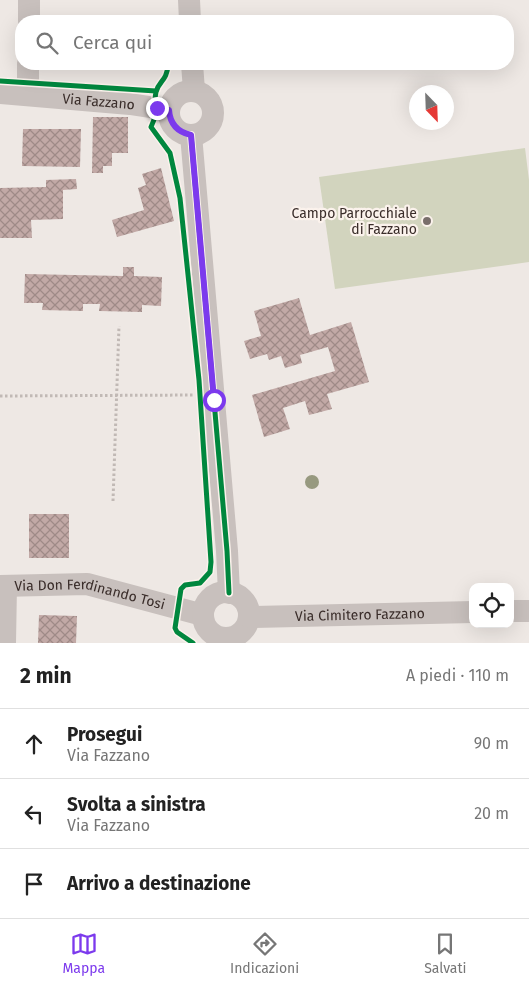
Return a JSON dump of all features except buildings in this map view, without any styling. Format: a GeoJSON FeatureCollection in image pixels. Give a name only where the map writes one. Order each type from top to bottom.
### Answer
{"type":"FeatureCollection","features":[{"type":"Feature","properties":{"kind":"street"},"geometry":{"type":"LineString","coordinates":[[29,0],[29,15]]}},
{"type":"Feature","properties":{"kind":"street"},"geometry":{"type":"LineString","coordinates":[[189,0],[190,15]]}},
{"type":"Feature","properties":{"kind":"street"},"geometry":{"type":"LineString","coordinates":[[28,70],[28,95]]}},
{"type":"Feature","properties":{"kind":"street"},"geometry":{"type":"LineString","coordinates":[[192,70],[194,90]]}},
{"type":"Feature","properties":{"kind":"street"},"geometry":{"type":"LineString","coordinates":[[194,90],[201,92],[211,103],[213,118],[205,130],[191,135],[184,134],[172,124],[169,110],[171,103],[180,93],[194,90]]}},
{"type":"Feature","properties":{"kind":"street","name":"Via Fazzano"},"geometry":{"type":"LineString","coordinates":[[0,93],[130,104],[169,110]]}},
{"type":"Feature","properties":{"kind":"street"},"geometry":{"type":"LineString","coordinates":[[191,135],[228,551],[229,592]]}},
{"type":"Feature","properties":{"kind":"street","name":"Via Don Ferdinando Tosi"},"geometry":{"type":"LineString","coordinates":[[4,643],[3,586],[87,584],[203,615]]}},
{"type":"Feature","properties":{"kind":"street"},"geometry":{"type":"LineString","coordinates":[[229,592],[241,598],[248,610],[249,617],[244,629],[225,640],[212,634],[204,622],[203,615],[208,601],[214,596],[229,592]]}},
{"type":"Feature","properties":{"kind":"street"},"geometry":{"type":"LineString","coordinates":[[514,611],[529,611]]}},
{"type":"Feature","properties":{"kind":"street","name":"Via Cimitero Fazzano"},"geometry":{"type":"LineString","coordinates":[[249,617],[469,612]]}},
{"type":"Feature","properties":{"kind":"path"},"geometry":{"type":"LineString","coordinates":[[113,501],[119,326]]}},
{"type":"Feature","properties":{"kind":"path"},"geometry":{"type":"LineString","coordinates":[[0,396],[200,394],[200,387]]}},
{"type":"Feature","properties":{"kind":"green space","name":"Campo Parrocchiale di Fazzano"},"geometry":{"type":"Polygon","coordinates":[[[525,148],[529,180],[529,262],[335,289],[319,177],[525,148]]]}},
{"type":"Feature","properties":{"kind":"cycle path"},"geometry":{"type":"LineString","coordinates":[[167,70],[165,78],[156,92],[155,116],[151,127],[170,153],[180,198],[199,380],[211,562],[210,572],[200,583],[185,585],[181,589],[175,628],[177,632],[193,643]]}},
{"type":"Feature","properties":{"kind":"cycle path"},"geometry":{"type":"LineString","coordinates":[[0,81],[156,91]]}},
{"type":"Feature","properties":{"kind":"cycle path"},"geometry":{"type":"LineString","coordinates":[[191,135],[229,593]]}},
{"type":"Feature","properties":{"kind":"place","name":"Campo Parrocchiale di Fazzano"},"geometry":{"type":"Point","coordinates":[427,221]}},
{"type":"Feature","properties":{"kind":"route"},"geometry":{"type":"LineString","coordinates":[[157,108],[169,110],[172,124],[177,130],[191,135],[214,400]]}}]}
